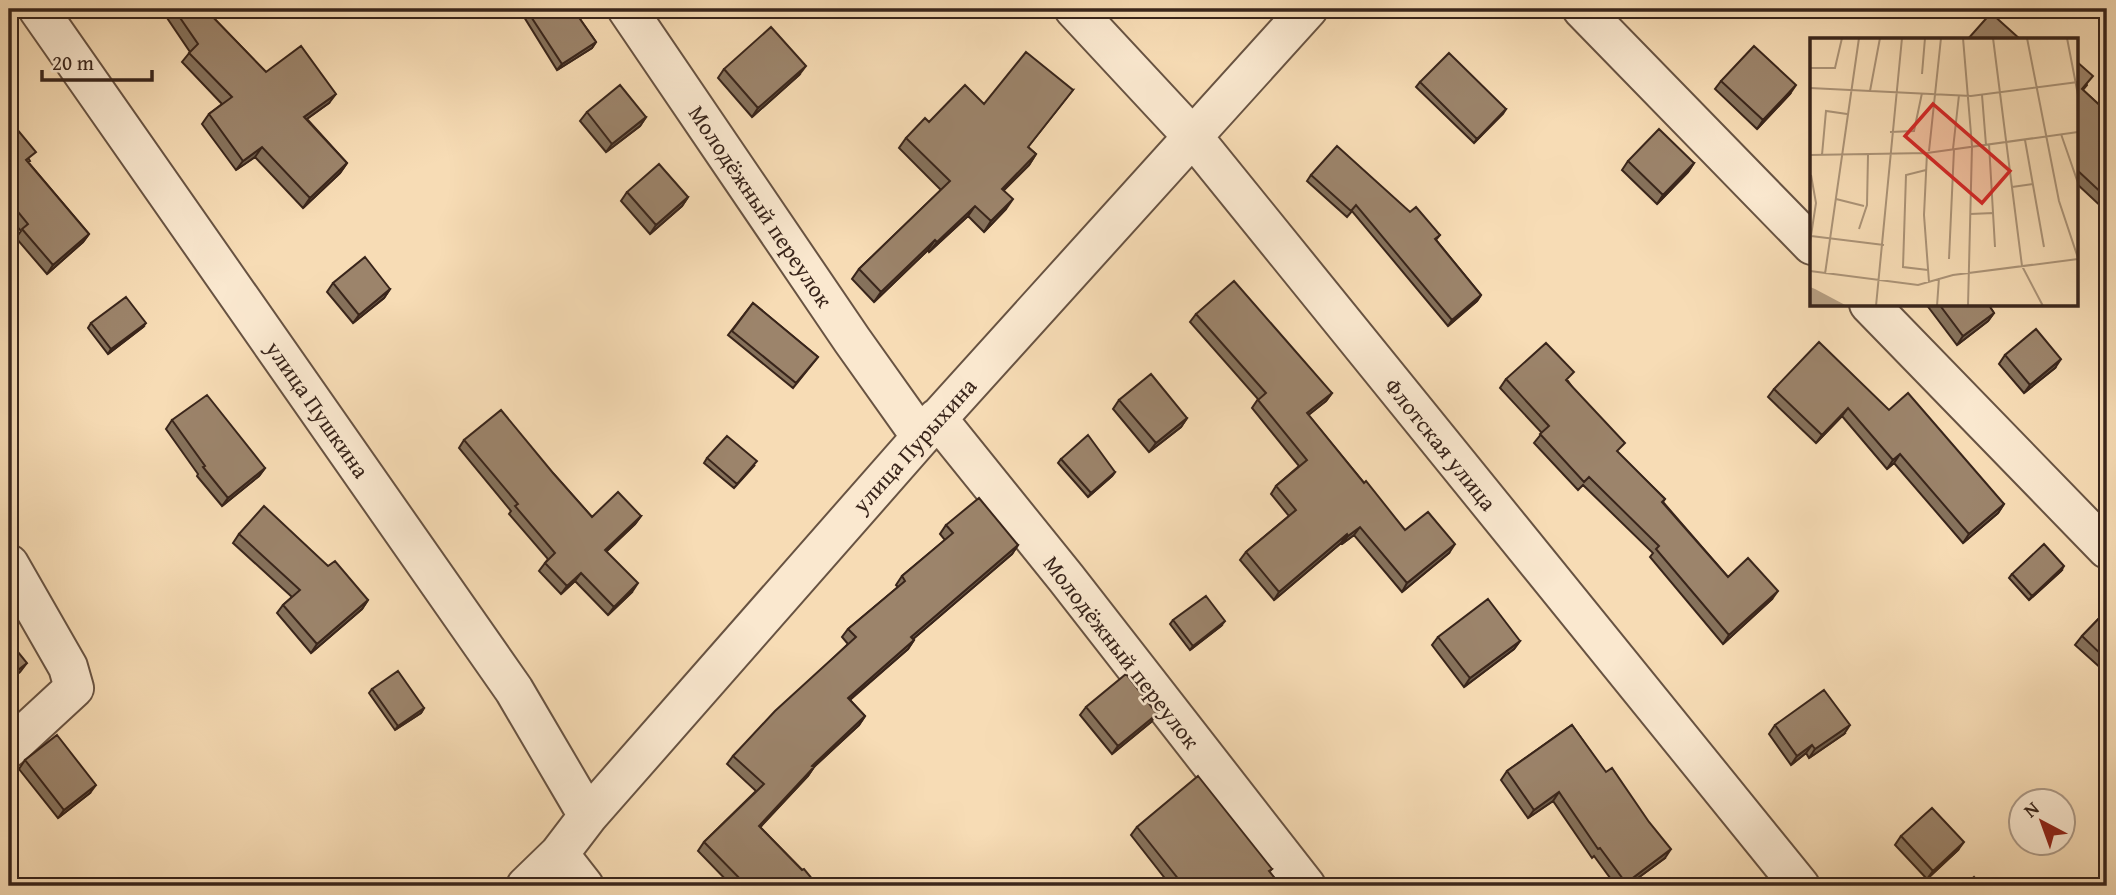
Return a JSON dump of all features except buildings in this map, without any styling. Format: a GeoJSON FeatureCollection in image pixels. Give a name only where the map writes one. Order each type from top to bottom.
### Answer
{"type":"FeatureCollection","features":[{"type":"Feature","properties":{"kind":"street","name":"улица Пушкина"},"geometry":{"type":"LineString","coordinates":[[38,9],[514,690],[588,816]]}},
{"type":"Feature","properties":{"kind":"street","name":"Молодёжный переулок"},"geometry":{"type":"LineString","coordinates":[[627,9],[844,329],[1074,589],[1306,886]]}},
{"type":"Feature","properties":{"kind":"street","name":"Флотская улица"},"geometry":{"type":"LineString","coordinates":[[1074,9],[1193,137],[1800,886]]}},
{"type":"Feature","properties":{"kind":"street","name":"улица Пурыхина"},"geometry":{"type":"LineString","coordinates":[[526,886],[559,854],[588,816],[929,428],[1308,9]]}},
{"type":"Feature","properties":{"kind":"street"},"geometry":{"type":"LineString","coordinates":[[1582,9],[1810,244]]}},
{"type":"Feature","properties":{"kind":"street"},"geometry":{"type":"LineString","coordinates":[[1871,306],[2107,549]]}},
{"type":"Feature","properties":{"kind":"street"},"geometry":{"type":"LineString","coordinates":[[9,564],[68,667],[74,688],[9,748]]}},
{"type":"Feature","properties":{"kind":"street"},"geometry":{"type":"LineString","coordinates":[[559,854],[584,886]]}}]}
